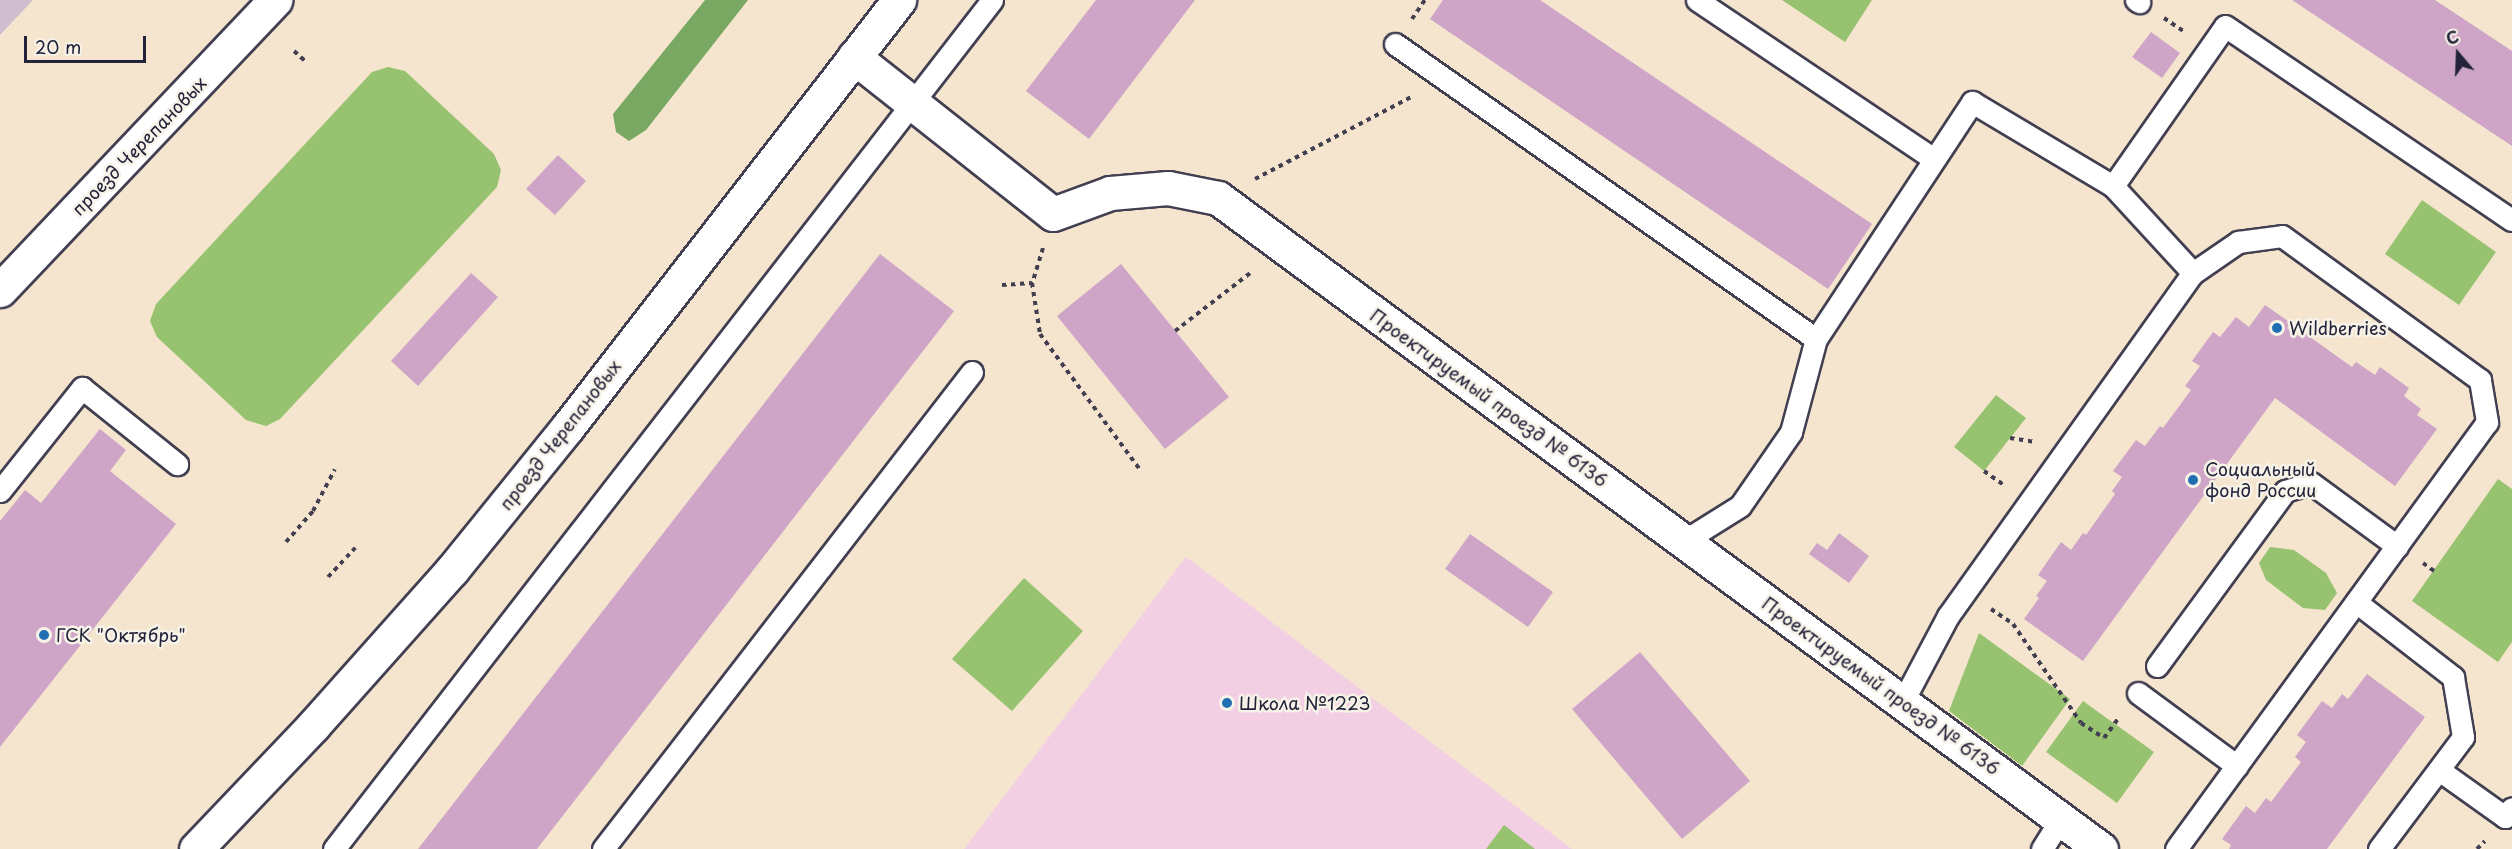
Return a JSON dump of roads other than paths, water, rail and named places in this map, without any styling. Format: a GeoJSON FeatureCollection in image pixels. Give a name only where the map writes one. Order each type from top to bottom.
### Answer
{"type":"FeatureCollection","features":[{"type":"Feature","properties":{"kind":"street","name":"проезд Черепановых"},"geometry":{"type":"LineString","coordinates":[[0,290],[275,0]]}},
{"type":"Feature","properties":{"kind":"street","name":"проезд Черепановых"},"geometry":{"type":"LineString","coordinates":[[196,849],[313,726],[452,570],[567,428],[899,0]]}},
{"type":"Feature","properties":{"kind":"street"},"geometry":{"type":"LineString","coordinates":[[854,57],[913,103]]}},
{"type":"Feature","properties":{"kind":"street","name":"Проектируемый проезд № 6136"},"geometry":{"type":"LineString","coordinates":[[913,103],[1053,214],[1110,193],[1168,188],[1218,198],[2101,849]]}},
{"type":"Feature","properties":{"kind":"lane"},"geometry":{"type":"LineString","coordinates":[[334,849],[992,0]]}},
{"type":"Feature","properties":{"kind":"lane"},"geometry":{"type":"LineString","coordinates":[[1696,0],[1934,159]]}},
{"type":"Feature","properties":{"kind":"lane"},"geometry":{"type":"LineString","coordinates":[[2113,186],[2225,26],[2512,220]]}},
{"type":"Feature","properties":{"kind":"lane"},"geometry":{"type":"LineString","coordinates":[[1395,44],[1816,339]]}},
{"type":"Feature","properties":{"kind":"lane"},"geometry":{"type":"LineString","coordinates":[[1684,541],[1740,506],[1791,432],[1816,339],[1972,102],[2113,186],[2193,273]]}},
{"type":"Feature","properties":{"kind":"lane"},"geometry":{"type":"LineString","coordinates":[[1903,701],[1948,616],[2193,273],[2238,242],[2282,236],[2480,380],[2487,422],[2176,849]]}},
{"type":"Feature","properties":{"kind":"lane"},"geometry":{"type":"LineString","coordinates":[[603,849],[972,372]]}},
{"type":"Feature","properties":{"kind":"lane"},"geometry":{"type":"LineString","coordinates":[[0,491],[82,388],[177,464]]}},
{"type":"Feature","properties":{"kind":"lane"},"geometry":{"type":"LineString","coordinates":[[2157,666],[2285,491],[2311,483],[2397,546]]}},
{"type":"Feature","properties":{"kind":"lane"},"geometry":{"type":"LineString","coordinates":[[2356,602],[2453,677],[2463,737],[2379,849]]}},
{"type":"Feature","properties":{"kind":"lane"},"geometry":{"type":"LineString","coordinates":[[2138,693],[2237,766]]}},
{"type":"Feature","properties":{"kind":"lane"},"geometry":{"type":"LineString","coordinates":[[2439,770],[2505,817],[2512,808]]}},
{"type":"Feature","properties":{"kind":"lane"},"geometry":{"type":"LineString","coordinates":[[2042,849],[2061,819]]}},
{"type":"Feature","properties":{"kind":"place","name":"Wildberries"},"geometry":{"type":"Point","coordinates":[2277,328]}},
{"type":"Feature","properties":{"kind":"place","name":"Социальный фонд России"},"geometry":{"type":"Point","coordinates":[2193,480]}},
{"type":"Feature","properties":{"kind":"place","name":"ГСК \"Октябрь\""},"geometry":{"type":"Point","coordinates":[44,635]}},
{"type":"Feature","properties":{"kind":"place","name":"Школа №1223"},"geometry":{"type":"Point","coordinates":[1227,703]}}]}
